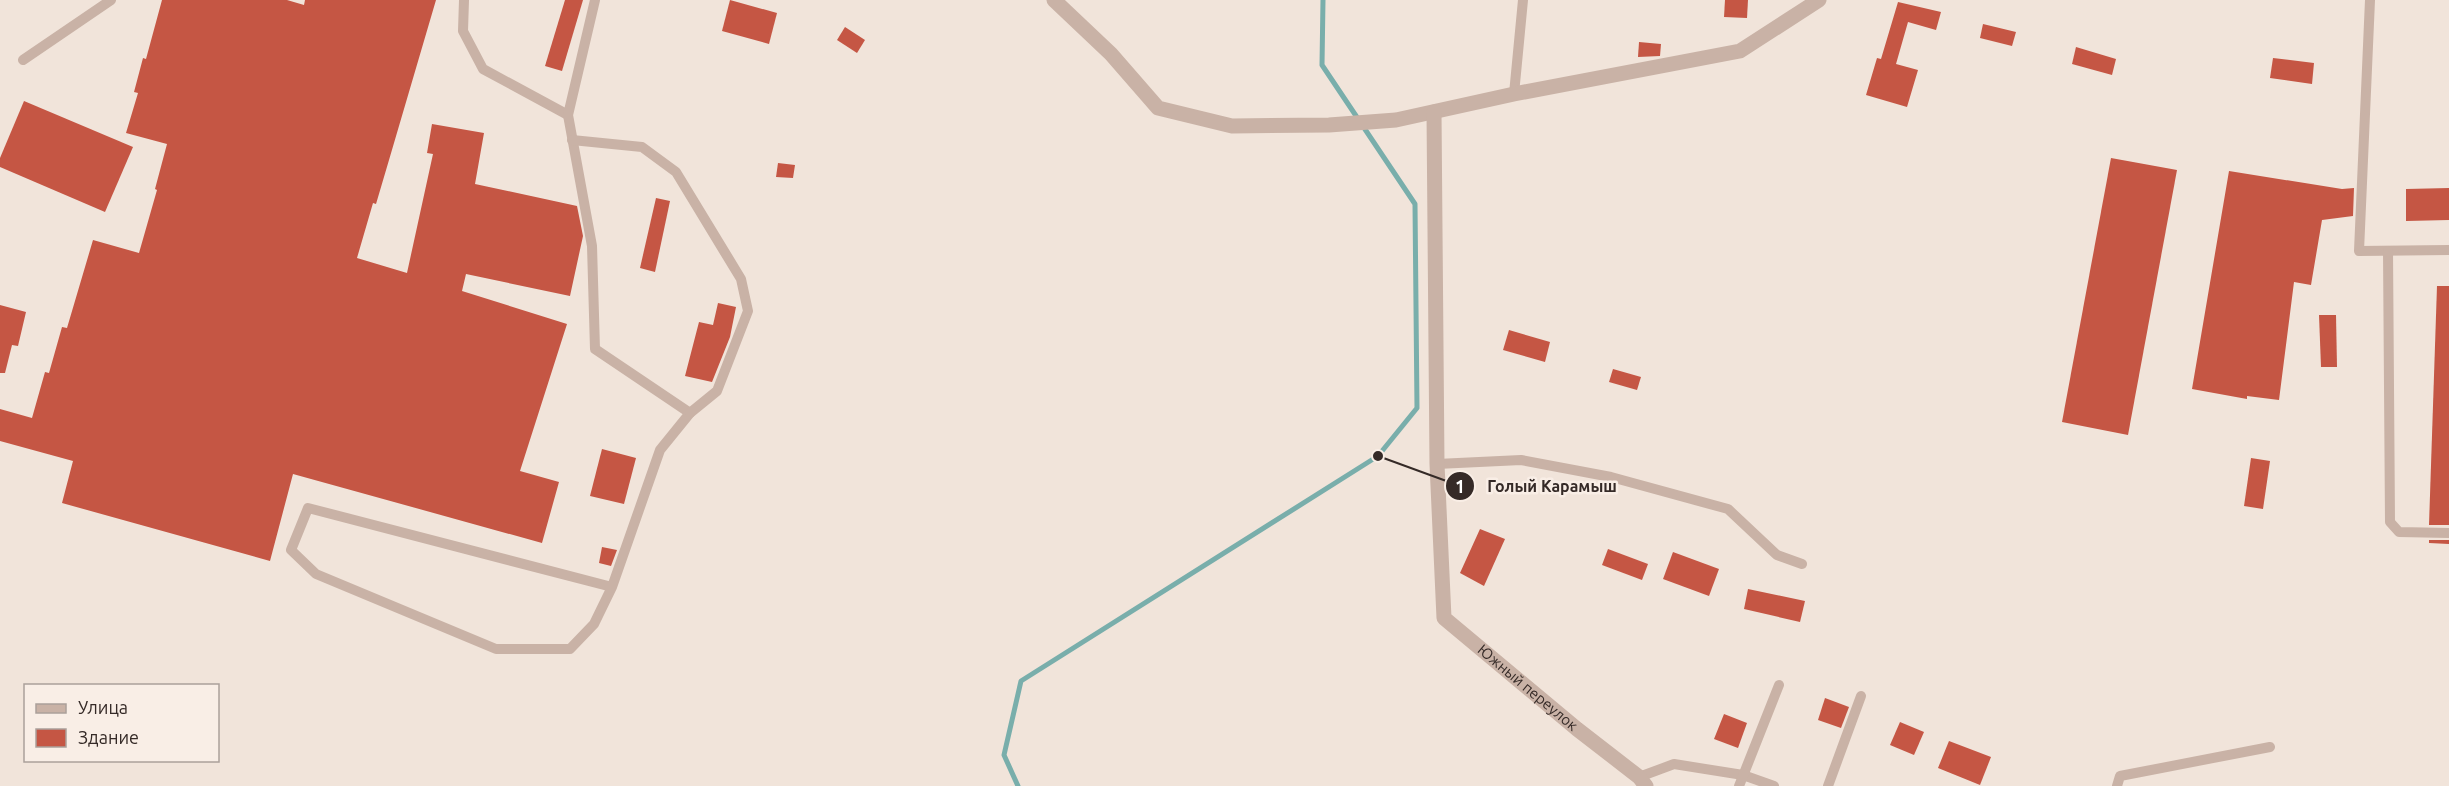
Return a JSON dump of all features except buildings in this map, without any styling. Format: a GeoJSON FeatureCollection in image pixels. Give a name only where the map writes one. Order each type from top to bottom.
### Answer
{"type":"FeatureCollection","features":[{"type":"Feature","properties":{"kind":"street"},"geometry":{"type":"LineString","coordinates":[[1054,0],[1111,54],[1158,108],[1232,126],[1329,125],[1396,120],[1515,94],[1740,51],[1820,0]]}},
{"type":"Feature","properties":{"kind":"street","name":"Южный переулок"},"geometry":{"type":"LineString","coordinates":[[1434,112],[1437,464],[1444,618],[1643,781]]}},
{"type":"Feature","properties":{"kind":"lane"},"geometry":{"type":"LineString","coordinates":[[23,60],[111,0]]}},
{"type":"Feature","properties":{"kind":"lane"},"geometry":{"type":"LineString","coordinates":[[464,0],[464,31],[483,69],[568,115]]}},
{"type":"Feature","properties":{"kind":"lane"},"geometry":{"type":"LineString","coordinates":[[595,0],[568,115],[592,246],[596,348],[690,413]]}},
{"type":"Feature","properties":{"kind":"lane"},"geometry":{"type":"LineString","coordinates":[[1515,94],[1523,0]]}},
{"type":"Feature","properties":{"kind":"lane"},"geometry":{"type":"LineString","coordinates":[[2370,0],[2359,251],[2449,250]]}},
{"type":"Feature","properties":{"kind":"lane"},"geometry":{"type":"LineString","coordinates":[[572,140],[642,147],[676,172],[741,279],[748,311],[717,391],[690,413],[660,450],[612,587],[594,624],[570,649],[496,649],[316,574],[291,550],[308,508],[612,587]]}},
{"type":"Feature","properties":{"kind":"lane"},"geometry":{"type":"LineString","coordinates":[[2388,251],[2390,522],[2399,532],[2449,532]]}},
{"type":"Feature","properties":{"kind":"lane"},"geometry":{"type":"LineString","coordinates":[[1437,464],[1521,460],[1611,477],[1718,506],[1728,509],[1777,555],[1802,564]]}},
{"type":"Feature","properties":{"kind":"lane"},"geometry":{"type":"LineString","coordinates":[[1739,786],[1779,685]]}},
{"type":"Feature","properties":{"kind":"lane"},"geometry":{"type":"LineString","coordinates":[[1828,786],[1861,696]]}},
{"type":"Feature","properties":{"kind":"lane"},"geometry":{"type":"LineString","coordinates":[[2117,786],[2120,776],[2270,747]]}},
{"type":"Feature","properties":{"kind":"lane"},"geometry":{"type":"LineString","coordinates":[[1643,781],[1674,764],[1743,775],[1774,786]]}},
{"type":"Feature","properties":{"kind":"waterway"},"geometry":{"type":"LineString","coordinates":[[1018,786],[1004,755],[1021,681],[1378,456],[1417,408],[1415,204],[1322,65],[1323,0]]}},
{"type":"Feature","properties":{"kind":"place","name":"Голый Карамыш"},"geometry":{"type":"Point","coordinates":[1378,456]}}]}
